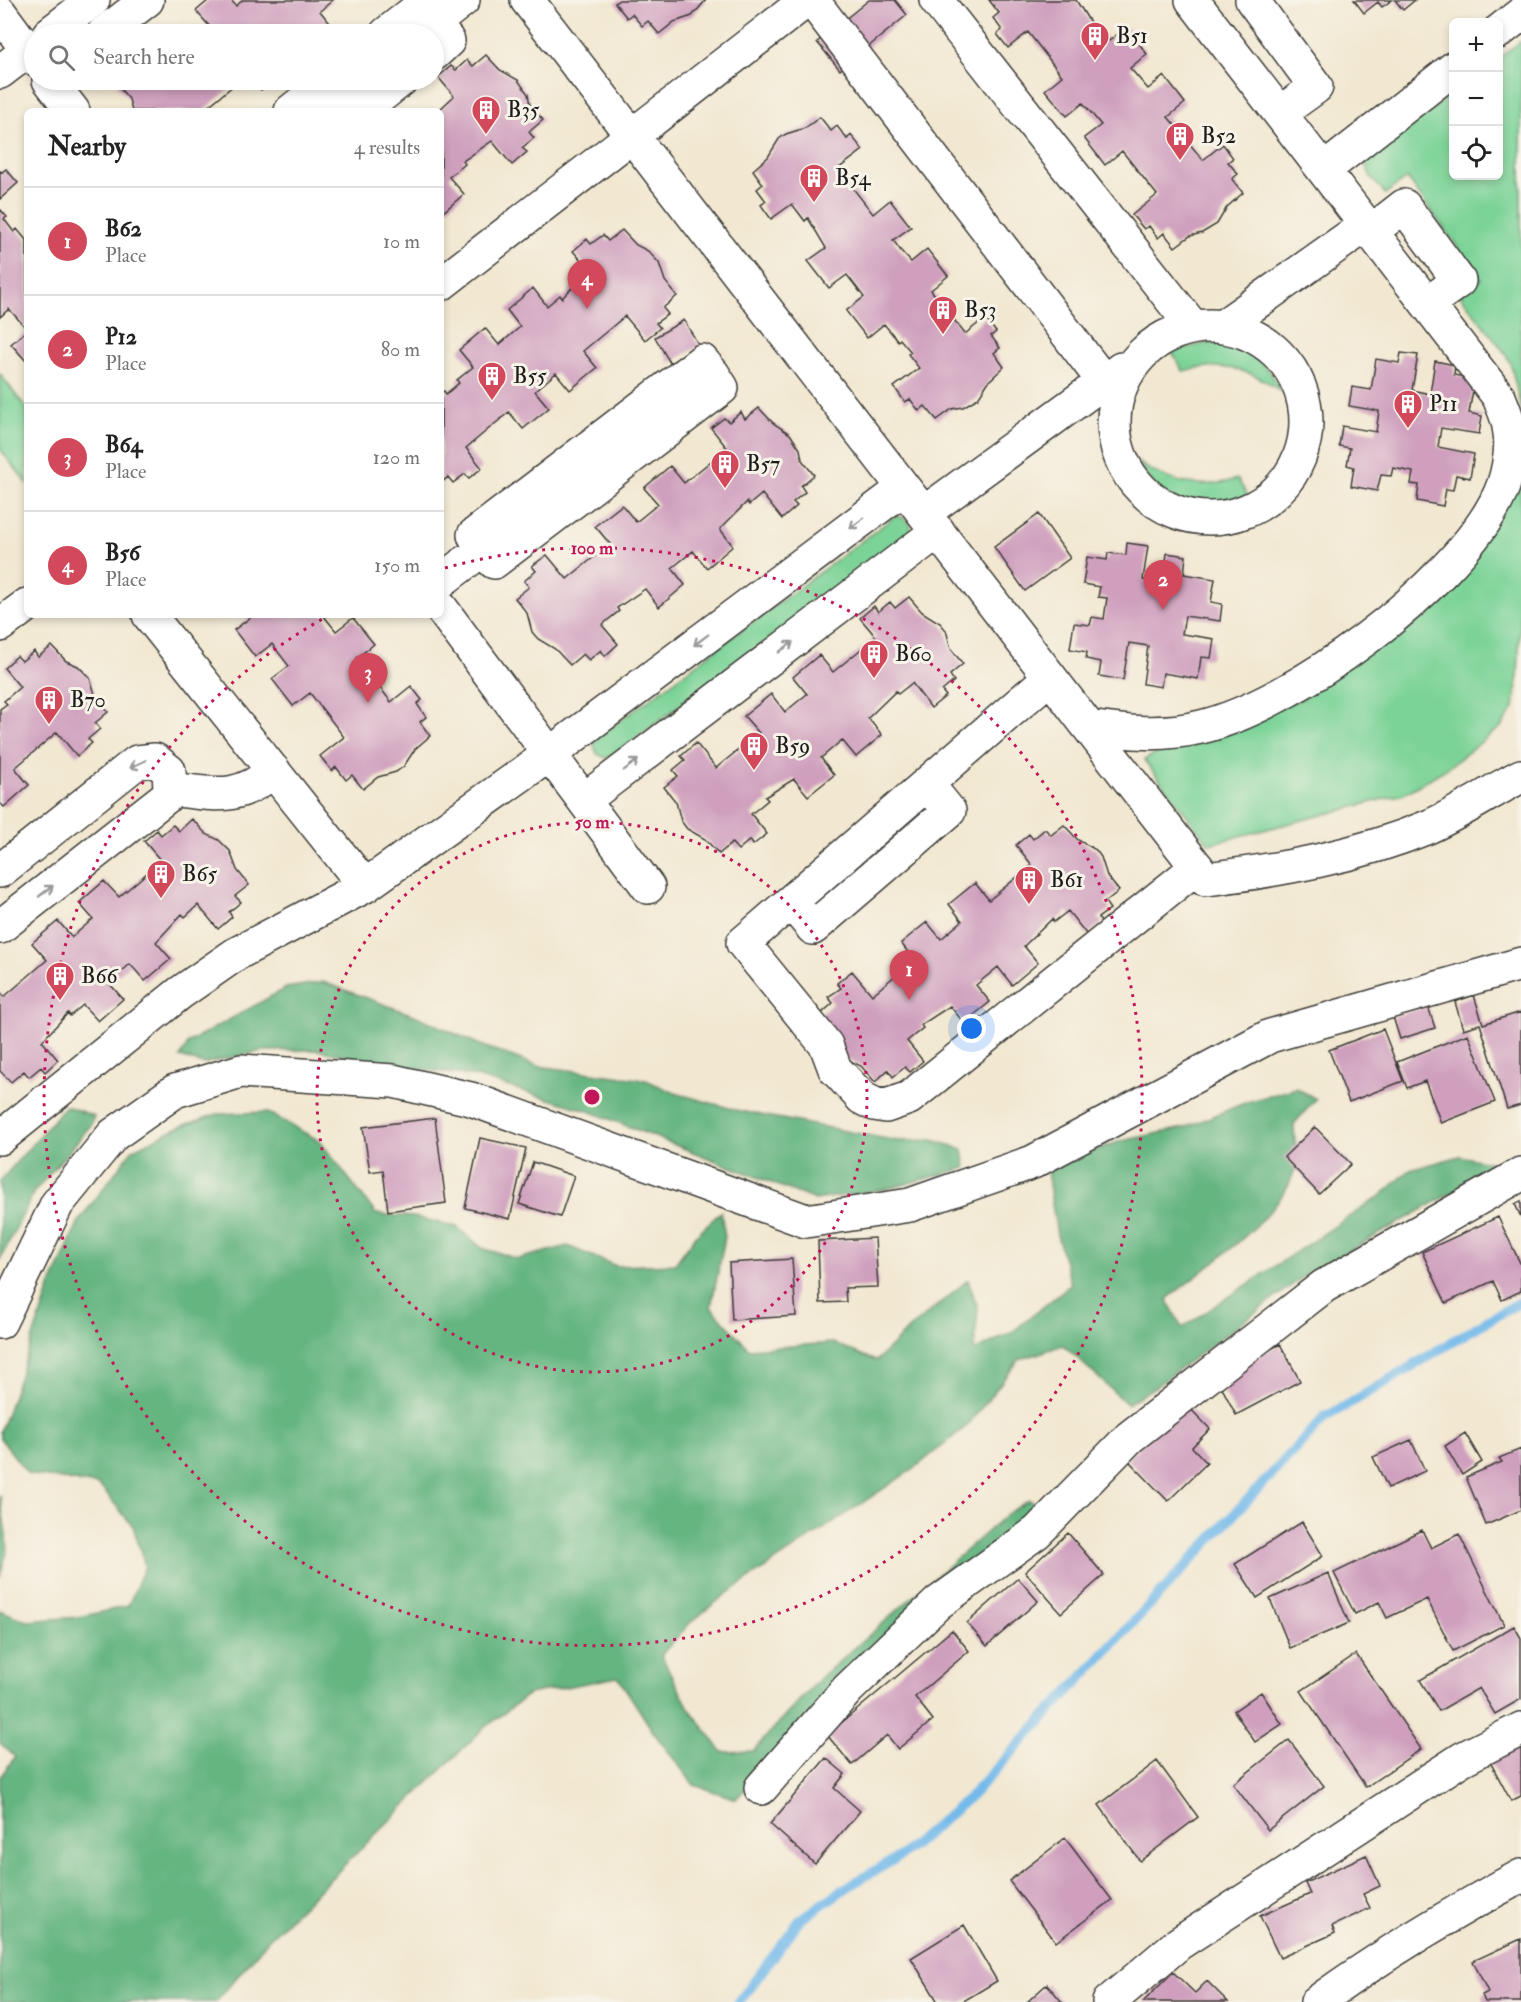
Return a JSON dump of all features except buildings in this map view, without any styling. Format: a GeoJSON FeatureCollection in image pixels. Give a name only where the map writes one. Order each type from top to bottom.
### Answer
{"type":"FeatureCollection","features":[{"type":"Feature","properties":{"kind":"street"},"geometry":{"type":"LineString","coordinates":[[117,24],[147,0]]}},
{"type":"Feature","properties":{"kind":"street"},"geometry":{"type":"LineString","coordinates":[[441,24],[463,0]]}},
{"type":"Feature","properties":{"kind":"street"},"geometry":{"type":"LineString","coordinates":[[527,0],[1206,879],[1307,864],[1430,826],[1521,776]]}},
{"type":"Feature","properties":{"kind":"street"},"geometry":{"type":"LineString","coordinates":[[444,282],[807,0]]}},
{"type":"Feature","properties":{"kind":"street"},"geometry":{"type":"LineString","coordinates":[[812,0],[1104,382]]}},
{"type":"Feature","properties":{"kind":"street"},"geometry":{"type":"LineString","coordinates":[[936,0],[1208,327],[1251,335],[1275,352],[1293,374],[1304,402],[1306,431],[1299,460],[1284,485],[1261,504],[1234,516],[1205,519],[1177,512],[1151,498],[1131,477],[1118,450],[1114,421],[1117,399],[1125,378],[1142,354]]}},
{"type":"Feature","properties":{"kind":"street"},"geometry":{"type":"LineString","coordinates":[[1089,727],[1132,734],[1166,734],[1203,727],[1246,712],[1281,694],[1358,643],[1442,573],[1474,537],[1497,501],[1509,462],[1510,427],[1499,397],[1192,0]]}},
{"type":"Feature","properties":{"kind":"street"},"geometry":{"type":"LineString","coordinates":[[1252,0],[1316,87],[1280,114]]}},
{"type":"Feature","properties":{"kind":"street"},"geometry":{"type":"LineString","coordinates":[[399,24],[420,7],[425,24]]}},
{"type":"Feature","properties":{"kind":"street"},"geometry":{"type":"LineString","coordinates":[[66,24],[81,12]]}},
{"type":"Feature","properties":{"kind":"street"},"geometry":{"type":"LineString","coordinates":[[0,13],[24,36]]}},
{"type":"Feature","properties":{"kind":"street"},"geometry":{"type":"LineString","coordinates":[[1503,28],[1521,14]]}},
{"type":"Feature","properties":{"kind":"street"},"geometry":{"type":"LineString","coordinates":[[0,72],[24,55]]}},
{"type":"Feature","properties":{"kind":"street"},"geometry":{"type":"LineString","coordinates":[[1324,170],[1449,72]]}},
{"type":"Feature","properties":{"kind":"street"},"geometry":{"type":"LineString","coordinates":[[57,90],[71,108]]}},
{"type":"Feature","properties":{"kind":"street"},"geometry":{"type":"LineString","coordinates":[[295,108],[317,90]]}},
{"type":"Feature","properties":{"kind":"street"},"geometry":{"type":"LineString","coordinates":[[330,108],[352,90]]}},
{"type":"Feature","properties":{"kind":"street"},"geometry":{"type":"LineString","coordinates":[[366,108],[388,90]]}},
{"type":"Feature","properties":{"kind":"street"},"geometry":{"type":"LineString","coordinates":[[584,800],[1104,382],[1165,337],[1208,327],[1293,278],[1369,228]]}},
{"type":"Feature","properties":{"kind":"street"},"geometry":{"type":"LineString","coordinates":[[1275,352],[1277,313],[1283,294],[1293,278]]}},
{"type":"Feature","properties":{"kind":"street"},"geometry":{"type":"LineString","coordinates":[[444,579],[484,548],[474,535],[683,375],[702,361],[713,374]]}},
{"type":"Feature","properties":{"kind":"street"},"geometry":{"type":"LineString","coordinates":[[0,1138],[180,993],[236,954],[365,886],[549,754],[904,488]]}},
{"type":"Feature","properties":{"kind":"street"},"geometry":{"type":"LineString","coordinates":[[0,626],[24,606]]}},
{"type":"Feature","properties":{"kind":"street"},"geometry":{"type":"LineString","coordinates":[[444,612],[648,887]]}},
{"type":"Feature","properties":{"kind":"street"},"geometry":{"type":"LineString","coordinates":[[151,618],[365,886]]}},
{"type":"Feature","properties":{"kind":"street"},"geometry":{"type":"LineString","coordinates":[[1050,677],[927,784],[949,811],[813,928],[791,902],[743,943],[826,1045],[835,1069],[862,1098],[874,1104],[886,1106],[909,1098],[1197,867]]}},
{"type":"Feature","properties":{"kind":"street"},"geometry":{"type":"LineString","coordinates":[[0,871],[137,762],[155,760],[169,771],[170,789],[166,796],[0,927]]}},
{"type":"Feature","properties":{"kind":"street"},"geometry":{"type":"LineString","coordinates":[[170,789],[231,794],[255,786],[274,771]]}},
{"type":"Feature","properties":{"kind":"street"},"geometry":{"type":"LineString","coordinates":[[0,1322],[57,1204],[113,1136],[175,1090],[241,1071],[393,1081],[471,1099],[806,1221],[910,1204],[1033,1162],[1270,1036],[1521,964]]}},
{"type":"Feature","properties":{"kind":"street"},"geometry":{"type":"LineString","coordinates":[[760,1788],[864,1674],[938,1603],[1037,1533],[1130,1437],[1324,1286],[1521,1174]]}},
{"type":"Feature","properties":{"kind":"street"},"geometry":{"type":"LineString","coordinates":[[1109,2002],[1178,1944],[1462,1760],[1521,1729]]}},
{"type":"Feature","properties":{"kind":"street"},"geometry":{"type":"LineString","coordinates":[[1317,2002],[1364,1968],[1453,1912],[1521,1876]]}},
{"type":"Feature","properties":{"kind":"green space"},"geometry":{"type":"Polygon","coordinates":[[[1521,41],[1521,409],[1511,365],[1505,353],[1460,295],[1481,279],[1407,178],[1385,194],[1371,177],[1365,164],[1374,154],[1449,96],[1449,180],[1503,180],[1503,55],[1521,41]]]}},
{"type":"Feature","properties":{"kind":"green space"},"geometry":{"type":"Polygon","coordinates":[[[1206,343],[1230,347],[1252,356],[1269,371],[1281,392],[1259,378],[1235,370],[1210,367],[1183,371],[1172,352],[1206,343]]]}},
{"type":"Feature","properties":{"kind":"green space"},"geometry":{"type":"Polygon","coordinates":[[[0,374],[24,405],[24,479],[0,449],[0,374]]]}},
{"type":"Feature","properties":{"kind":"green space"},"geometry":{"type":"Polygon","coordinates":[[[1138,462],[1173,480],[1211,484],[1237,479],[1249,497],[1217,506],[1186,503],[1172,498],[1159,489],[1138,462]]]}},
{"type":"Feature","properties":{"kind":"green space"},"geometry":{"type":"Polygon","coordinates":[[[1521,476],[1521,602],[1518,674],[1514,708],[1501,727],[1446,769],[1404,794],[1209,844],[1144,760],[1173,744],[1304,698],[1521,476]]]}},
{"type":"Feature","properties":{"kind":"green space"},"geometry":{"type":"Polygon","coordinates":[[[894,517],[902,517],[910,523],[911,530],[905,539],[613,755],[606,758],[597,754],[594,746],[596,739],[894,517]]]}},
{"type":"Feature","properties":{"kind":"green space"},"geometry":{"type":"Polygon","coordinates":[[[323,982],[419,1017],[478,1044],[538,1066],[646,1080],[675,1093],[740,1111],[898,1141],[933,1140],[963,1149],[966,1168],[887,1189],[815,1200],[589,1111],[473,1076],[396,1066],[317,1050],[262,1051],[203,1064],[180,1057],[189,1042],[286,988],[323,982]]]}},
{"type":"Feature","properties":{"kind":"green space"},"geometry":{"type":"Polygon","coordinates":[[[1296,1088],[1316,1099],[1294,1124],[1296,1164],[1287,1187],[1274,1206],[1240,1241],[1167,1299],[1182,1328],[1380,1196],[1410,1170],[1460,1156],[1501,1165],[1303,1277],[1155,1387],[1127,1404],[1063,1345],[1019,1360],[968,1425],[916,1467],[725,1595],[689,1624],[661,1655],[689,1708],[722,1752],[753,1751],[819,1679],[1007,1514],[1029,1500],[1041,1507],[838,1688],[736,1799],[694,1785],[654,1733],[618,1677],[529,1694],[482,1730],[268,1940],[216,2002],[0,2002],[0,1777],[15,1757],[0,1743],[0,1610],[27,1621],[79,1617],[128,1606],[145,1566],[133,1526],[99,1485],[28,1474],[0,1438],[0,1433],[51,1285],[79,1221],[133,1149],[179,1127],[217,1114],[267,1112],[320,1141],[376,1214],[414,1217],[457,1227],[482,1248],[518,1259],[568,1246],[616,1266],[675,1264],[696,1235],[721,1212],[725,1237],[711,1307],[749,1349],[833,1343],[876,1361],[910,1328],[968,1280],[978,1308],[974,1351],[1011,1333],[1071,1284],[1057,1235],[1047,1172],[1073,1158],[1121,1141],[1184,1128],[1247,1102],[1296,1088]]]}},
{"type":"Feature","properties":{"kind":"green space"},"geometry":{"type":"Polygon","coordinates":[[[66,1106],[94,1116],[91,1125],[34,1192],[0,1260],[0,1181],[66,1106]]]}},
{"type":"Feature","properties":{"kind":"green space"},"geometry":{"type":"Polygon","coordinates":[[[0,1494],[8,1548],[0,1577],[0,1494]]]}},
{"type":"Feature","properties":{"kind":"waterway"},"geometry":{"type":"LineString","coordinates":[[739,2002],[800,1920],[847,1887],[902,1855],[971,1796],[1325,1417],[1521,1302]]}},
{"type":"Feature","properties":{"kind":"place","name":"B51"},"geometry":{"type":"Point","coordinates":[1095,62]}},
{"type":"Feature","properties":{"kind":"place","name":"B35"},"geometry":{"type":"Point","coordinates":[486,136]}},
{"type":"Feature","properties":{"kind":"place","name":"B52"},"geometry":{"type":"Point","coordinates":[1180,162]}},
{"type":"Feature","properties":{"kind":"place","name":"B54"},"geometry":{"type":"Point","coordinates":[814,204]}},
{"type":"Feature","properties":{"kind":"place","name":"B56"},"geometry":{"type":"Point","coordinates":[587,309]}},
{"type":"Feature","properties":{"kind":"place","name":"B53"},"geometry":{"type":"Point","coordinates":[943,336]}},
{"type":"Feature","properties":{"kind":"place","name":"B55"},"geometry":{"type":"Point","coordinates":[492,402]}},
{"type":"Feature","properties":{"kind":"place","name":"P11"},"geometry":{"type":"Point","coordinates":[1408,430]}},
{"type":"Feature","properties":{"kind":"place","name":"B57"},"geometry":{"type":"Point","coordinates":[725,490]}},
{"type":"Feature","properties":{"kind":"place","name":"P12"},"geometry":{"type":"Point","coordinates":[1163,610]}},
{"type":"Feature","properties":{"kind":"place","name":"B60"},"geometry":{"type":"Point","coordinates":[874,680]}},
{"type":"Feature","properties":{"kind":"place","name":"B64"},"geometry":{"type":"Point","coordinates":[368,703]}},
{"type":"Feature","properties":{"kind":"place","name":"B70"},"geometry":{"type":"Point","coordinates":[49,726]}},
{"type":"Feature","properties":{"kind":"place","name":"B59"},"geometry":{"type":"Point","coordinates":[754,772]}},
{"type":"Feature","properties":{"kind":"place","name":"B65"},"geometry":{"type":"Point","coordinates":[161,900]}},
{"type":"Feature","properties":{"kind":"place","name":"B61"},"geometry":{"type":"Point","coordinates":[1029,906]}},
{"type":"Feature","properties":{"kind":"place","name":"B62"},"geometry":{"type":"Point","coordinates":[909,1000]}},
{"type":"Feature","properties":{"kind":"place","name":"B66"},"geometry":{"type":"Point","coordinates":[60,1002]}}]}
